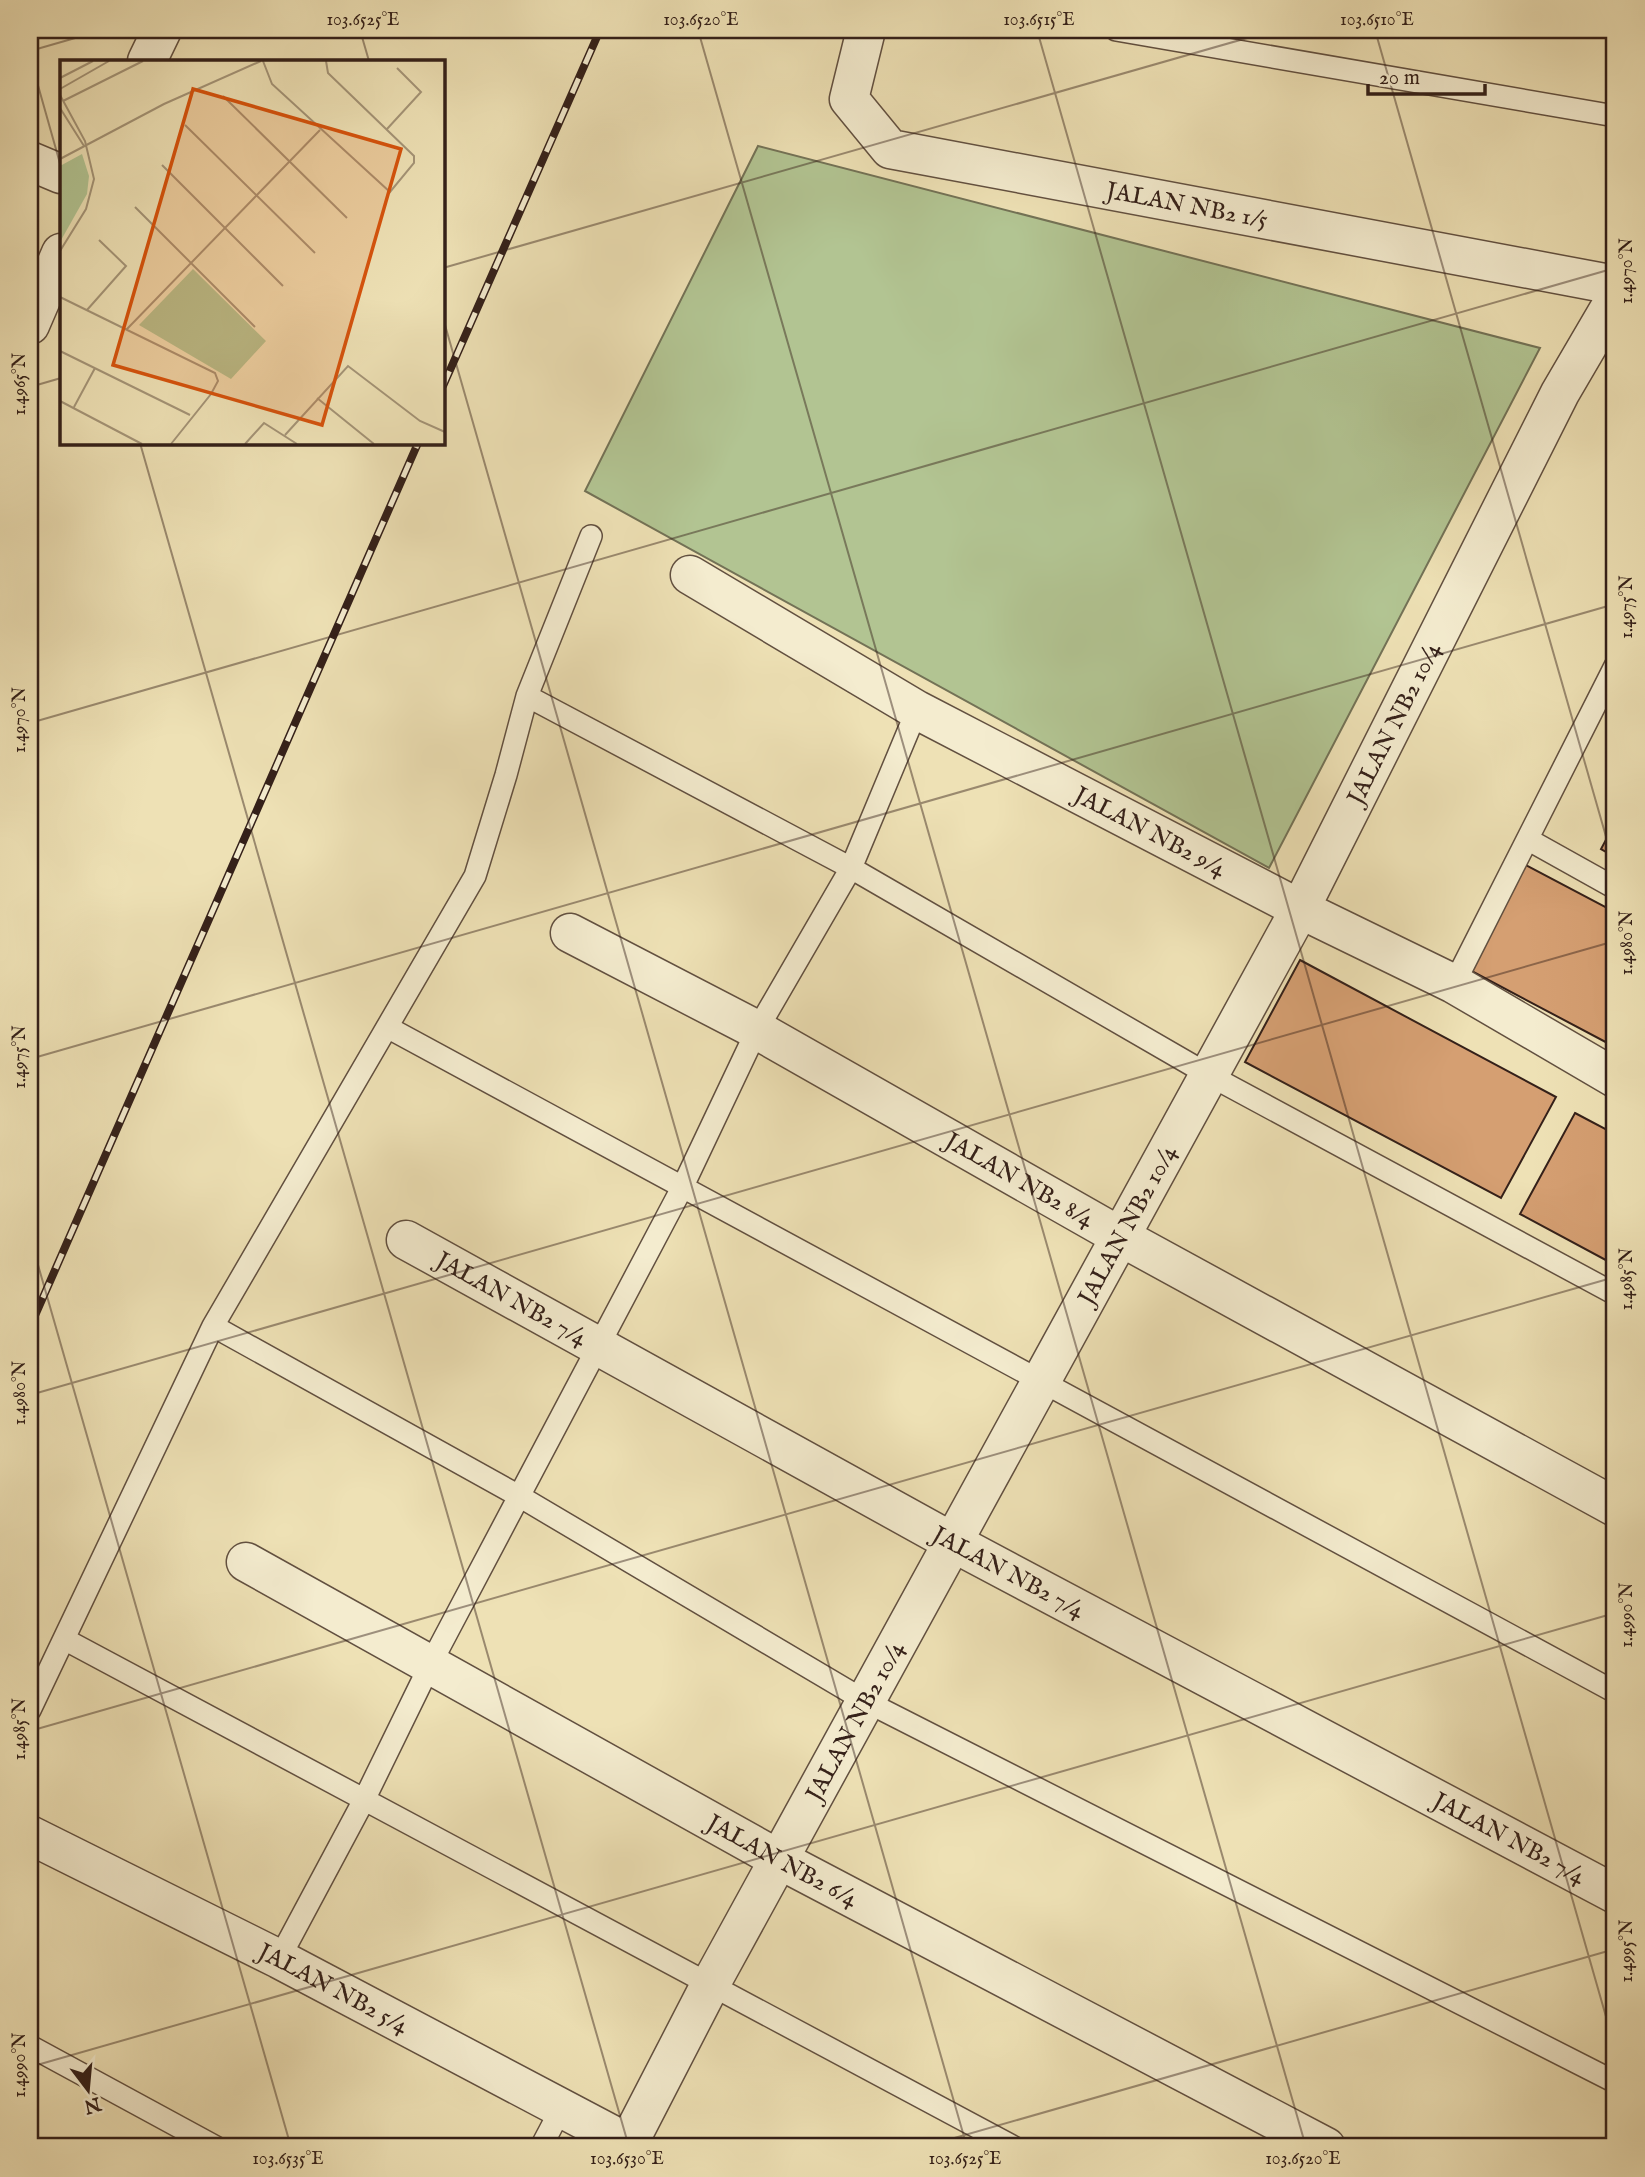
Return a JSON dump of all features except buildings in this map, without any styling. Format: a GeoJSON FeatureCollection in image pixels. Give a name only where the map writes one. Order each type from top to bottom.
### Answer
{"type":"FeatureCollection","features":[{"type":"Feature","properties":{"kind":"street"},"geometry":{"type":"LineString","coordinates":[[147,60],[162,30]]}},
{"type":"Feature","properties":{"kind":"street","name":"JALAN NB2 1/5"},"geometry":{"type":"LineString","coordinates":[[866,30],[849,99],[890,149],[1615,285]]}},
{"type":"Feature","properties":{"kind":"street"},"geometry":{"type":"LineString","coordinates":[[30,161],[60,174]]}},
{"type":"Feature","properties":{"kind":"street"},"geometry":{"type":"LineString","coordinates":[[30,324],[60,255]]}},
{"type":"Feature","properties":{"kind":"street","name":"JALAN NB2 10/4"},"geometry":{"type":"LineString","coordinates":[[631,2146],[710,1985],[1300,909],[1560,393],[1615,299]]}},
{"type":"Feature","properties":{"kind":"street","name":"JALAN NB2 9/4"},"geometry":{"type":"LineString","coordinates":[[690,575],[917,710],[1300,909],[1454,984],[1615,1078]]}},
{"type":"Feature","properties":{"kind":"street","name":"JALAN NB2 8/4"},"geometry":{"type":"LineString","coordinates":[[570,933],[757,1030],[1121,1237],[1615,1507]]}},
{"type":"Feature","properties":{"kind":"street","name":"JALAN NB2 7/4"},"geometry":{"type":"LineString","coordinates":[[406,1240],[954,1543],[1615,1894]]}},
{"type":"Feature","properties":{"kind":"street","name":"JALAN NB2 6/4"},"geometry":{"type":"LineString","coordinates":[[246,1562],[780,1860],[1326,2147]]}},
{"type":"Feature","properties":{"kind":"street","name":"JALAN NB2 5/4"},"geometry":{"type":"LineString","coordinates":[[30,1835],[279,1959],[631,2146]]}},
{"type":"Feature","properties":{"kind":"lane"},"geometry":{"type":"LineString","coordinates":[[1116,30],[1615,116]]}},
{"type":"Feature","properties":{"kind":"lane"},"geometry":{"type":"LineString","coordinates":[[30,1710],[213,1326],[475,876],[527,696],[591,536]]}},
{"type":"Feature","properties":{"kind":"lane"},"geometry":{"type":"LineString","coordinates":[[1454,984],[1615,666]]}},
{"type":"Feature","properties":{"kind":"lane"},"geometry":{"type":"LineString","coordinates":[[527,696],[851,868],[1209,1075],[1615,1294]]}},
{"type":"Feature","properties":{"kind":"lane"},"geometry":{"type":"LineString","coordinates":[[279,1959],[365,1800],[431,1663],[683,1186],[757,1030],[851,868],[917,710]]}},
{"type":"Feature","properties":{"kind":"lane"},"geometry":{"type":"LineString","coordinates":[[1529,840],[1615,888]]}},
{"type":"Feature","properties":{"kind":"lane"},"geometry":{"type":"LineString","coordinates":[[387,1027],[1615,1692]]}},
{"type":"Feature","properties":{"kind":"lane"},"geometry":{"type":"LineString","coordinates":[[213,1326],[520,1496],[867,1702],[1615,2082]]}},
{"type":"Feature","properties":{"kind":"lane"},"geometry":{"type":"LineString","coordinates":[[65,1639],[1014,2147]]}},
{"type":"Feature","properties":{"kind":"lane"},"geometry":{"type":"LineString","coordinates":[[30,2046],[216,2147]]}},
{"type":"Feature","properties":{"kind":"lane"},"geometry":{"type":"LineString","coordinates":[[541,2147],[561,2109]]}},
{"type":"Feature","properties":{"kind":"green space"},"geometry":{"type":"Polygon","coordinates":[[[758,146],[1540,348],[1269,868],[585,491],[758,146]]]}},
{"type":"Feature","properties":{"kind":"railway"},"geometry":{"type":"LineString","coordinates":[[444,384],[600,30]]}},
{"type":"Feature","properties":{"kind":"railway"},"geometry":{"type":"LineString","coordinates":[[30,1327],[418,444]]}}]}
